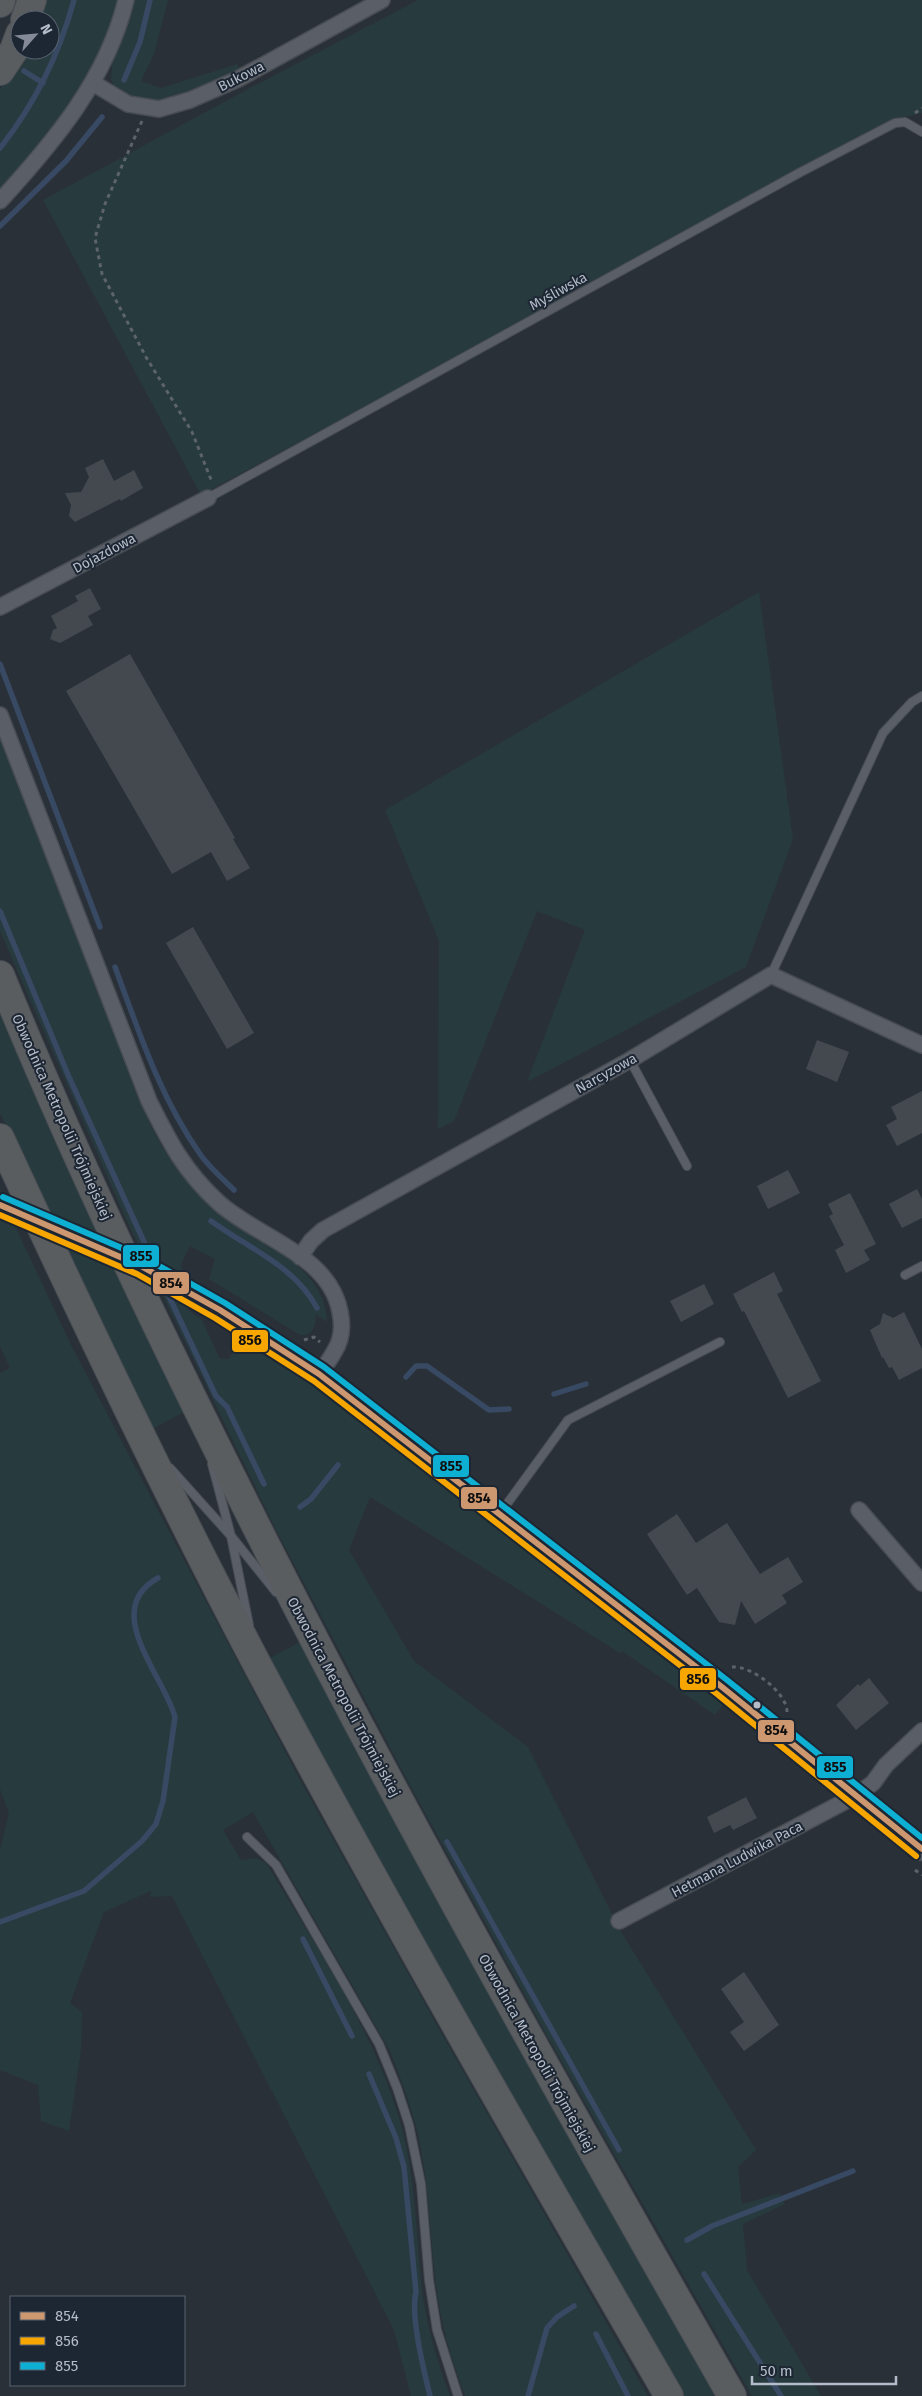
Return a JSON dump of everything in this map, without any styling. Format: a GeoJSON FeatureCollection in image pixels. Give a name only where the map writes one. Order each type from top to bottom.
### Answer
{"type":"FeatureCollection","features":[{"type":"Feature","properties":{"kind":"highway"},"geometry":{"type":"LineString","coordinates":[[0,71],[10,56]]}},
{"type":"Feature","properties":{"kind":"highway","name":"Obwodnica Metropolii Trójmiejskiej"},"geometry":{"type":"LineString","coordinates":[[0,975],[42,1078],[138,1288],[312,1636],[432,1864],[586,2141],[732,2396]]}},
{"type":"Feature","properties":{"kind":"highway"},"geometry":{"type":"LineString","coordinates":[[0,1138],[139,1435],[257,1664],[378,1888],[670,2396]]}},
{"type":"Feature","properties":{"kind":"main road"},"geometry":{"type":"LineString","coordinates":[[0,1205],[124,1259],[198,1297],[319,1374],[722,1688],[922,1849]]}},
{"type":"Feature","properties":{"kind":"street"},"geometry":{"type":"LineString","coordinates":[[0,201],[68,122],[93,83],[121,21],[126,0]]}},
{"type":"Feature","properties":{"kind":"street","name":"Bukowa"},"geometry":{"type":"LineString","coordinates":[[93,83],[128,104],[159,109],[190,100],[238,79],[382,0]]}},
{"type":"Feature","properties":{"kind":"street","name":"Dojazdowa"},"geometry":{"type":"LineString","coordinates":[[0,607],[208,498]]}},
{"type":"Feature","properties":{"kind":"street"},"geometry":{"type":"LineString","coordinates":[[0,715],[149,1101],[173,1150],[189,1173],[220,1204],[300,1257],[323,1276],[338,1297],[343,1325],[335,1352],[319,1374]]}},
{"type":"Feature","properties":{"kind":"street"},"geometry":{"type":"LineString","coordinates":[[771,975],[922,1045]]}},
{"type":"Feature","properties":{"kind":"street","name":"Narcyzowa"},"geometry":{"type":"LineString","coordinates":[[300,1257],[311,1241],[323,1230],[630,1060],[771,975]]}},
{"type":"Feature","properties":{"kind":"street"},"geometry":{"type":"LineString","coordinates":[[859,1510],[922,1582]]}},
{"type":"Feature","properties":{"kind":"street","name":"Hetmana Ludwika Paca"},"geometry":{"type":"LineString","coordinates":[[619,1921],[855,1796],[873,1783],[886,1765],[922,1732]]}},
{"type":"Feature","properties":{"kind":"lane","name":"Myśliwska"},"geometry":{"type":"LineString","coordinates":[[208,498],[791,178],[895,123],[905,122],[922,132]]}},
{"type":"Feature","properties":{"kind":"lane"},"geometry":{"type":"LineString","coordinates":[[771,975],[883,733],[912,702],[922,696]]}},
{"type":"Feature","properties":{"kind":"lane"},"geometry":{"type":"LineString","coordinates":[[630,1060],[688,1166]]}},
{"type":"Feature","properties":{"kind":"lane"},"geometry":{"type":"LineString","coordinates":[[905,1275],[922,1266]]}},
{"type":"Feature","properties":{"kind":"lane"},"geometry":{"type":"LineString","coordinates":[[500,1514],[568,1420],[720,1342]]}},
{"type":"Feature","properties":{"kind":"lane"},"geometry":{"type":"LineString","coordinates":[[196,1406],[231,1536],[257,1664]]}},
{"type":"Feature","properties":{"kind":"lane"},"geometry":{"type":"LineString","coordinates":[[139,1435],[231,1536],[281,1598]]}},
{"type":"Feature","properties":{"kind":"lane"},"geometry":{"type":"LineString","coordinates":[[287,1605],[312,1636]]}},
{"type":"Feature","properties":{"kind":"lane"},"geometry":{"type":"LineString","coordinates":[[247,1837],[276,1865],[379,2044],[397,2088],[409,2126],[421,2184],[429,2280],[437,2330],[458,2396]]}},
{"type":"Feature","properties":{"kind":"path"},"geometry":{"type":"LineString","coordinates":[[148,107],[104,204],[95,238],[102,274],[146,357],[192,432],[213,483],[208,498]]}},
{"type":"Feature","properties":{"kind":"path"},"geometry":{"type":"LineString","coordinates":[[732,1667],[740,1666],[776,1688],[787,1709],[787,1716]]}},
{"type":"Feature","properties":{"kind":"green space"},"geometry":{"type":"Polygon","coordinates":[[[43,0],[118,0],[101,48],[78,95],[59,123],[0,193],[0,89],[17,60],[60,60],[60,10],[40,10],[43,0]]]}},
{"type":"Feature","properties":{"kind":"green space"},"geometry":{"type":"Polygon","coordinates":[[[135,0],[168,0],[154,54],[141,81],[161,88],[237,64],[242,73],[171,103],[138,101],[116,89],[111,80],[112,64],[135,0]]]}},
{"type":"Feature","properties":{"kind":"green space"},"geometry":{"type":"Polygon","coordinates":[[[418,0],[922,0],[922,113],[897,119],[201,495],[43,200],[418,0]]]}},
{"type":"Feature","properties":{"kind":"green space"},"geometry":{"type":"Polygon","coordinates":[[[759,592],[793,839],[746,967],[527,1082],[585,930],[537,911],[454,1121],[438,1129],[439,941],[385,810],[759,592]]]}},
{"type":"Feature","properties":{"kind":"green space"},"geometry":{"type":"Polygon","coordinates":[[[0,737],[135,1090],[154,1132],[165,1151],[196,1192],[233,1222],[293,1262],[317,1288],[324,1304],[327,1322],[315,1314],[315,1322],[311,1332],[300,1335],[209,1279],[215,1259],[190,1246],[181,1264],[189,1311],[202,1320],[220,1359],[229,1359],[241,1338],[256,1345],[333,1397],[725,1703],[715,1715],[622,1651],[620,1653],[370,1497],[349,1550],[414,1661],[528,1747],[620,1930],[756,2150],[738,2167],[742,2204],[780,2193],[785,2204],[743,2224],[747,2270],[821,2396],[752,2396],[550,2041],[412,1789],[275,1528],[125,1217],[0,931],[0,737]]]}},
{"type":"Feature","properties":{"kind":"green space"},"geometry":{"type":"Polygon","coordinates":[[[0,1004],[186,1411],[150,1430],[0,1113],[0,1004]]]}},
{"type":"Feature","properties":{"kind":"green space"},"geometry":{"type":"Polygon","coordinates":[[[0,1194],[71,1345],[300,1780],[648,2396],[465,2396],[441,2316],[421,2149],[404,2087],[390,2051],[253,1812],[223,1830],[241,1860],[257,1858],[267,1864],[344,1992],[377,2059],[391,2094],[407,2149],[415,2209],[422,2290],[427,2317],[437,2357],[450,2396],[411,2396],[394,2330],[172,1896],[150,1897],[151,1891],[104,1912],[70,2003],[82,2012],[81,2050],[69,2131],[41,2121],[38,2085],[0,2070],[0,1849],[9,1813],[0,1789],[0,1373],[10,1368],[0,1346],[0,1194]]]}},
{"type":"Feature","properties":{"kind":"green space"},"geometry":{"type":"Polygon","coordinates":[[[302,1641],[718,2396],[682,2396],[499,2077],[268,1659],[302,1641]]]}},
{"type":"Feature","properties":{"kind":"building"},"geometry":{"type":"Polygon","coordinates":[[[103,459],[114,481],[134,470],[143,488],[121,501],[120,499],[75,522],[69,516],[71,505],[65,493],[81,492],[89,477],[85,468],[103,459]]]}},
{"type":"Feature","properties":{"kind":"building"},"geometry":{"type":"Polygon","coordinates":[[[90,588],[101,609],[88,616],[93,625],[60,643],[50,639],[53,630],[57,628],[51,616],[78,601],[75,596],[90,588]]]}},
{"type":"Feature","properties":{"kind":"building"},"geometry":{"type":"Polygon","coordinates":[[[130,654],[235,838],[233,839],[250,868],[227,881],[211,852],[172,874],[66,691],[130,654]]]}},
{"type":"Feature","properties":{"kind":"building"},"geometry":{"type":"Polygon","coordinates":[[[193,927],[254,1033],[227,1049],[166,943],[193,927]]]}},
{"type":"Feature","properties":{"kind":"building"},"geometry":{"type":"Polygon","coordinates":[[[817,1040],[849,1052],[837,1082],[806,1069],[817,1040]]]}},
{"type":"Feature","properties":{"kind":"building"},"geometry":{"type":"Polygon","coordinates":[[[922,1091],[922,1133],[897,1146],[886,1125],[897,1119],[891,1107],[922,1091]]]}},
{"type":"Feature","properties":{"kind":"building"},"geometry":{"type":"Polygon","coordinates":[[[788,1170],[800,1193],[768,1209],[757,1186],[788,1170]]]}},
{"type":"Feature","properties":{"kind":"building"},"geometry":{"type":"Polygon","coordinates":[[[917,1189],[922,1199],[922,1218],[902,1228],[889,1204],[917,1189]]]}},
{"type":"Feature","properties":{"kind":"building"},"geometry":{"type":"Polygon","coordinates":[[[850,1193],[876,1244],[864,1250],[870,1260],[846,1273],[835,1250],[844,1245],[829,1216],[833,1214],[828,1204],[850,1193]]]}},
{"type":"Feature","properties":{"kind":"building"},"geometry":{"type":"Polygon","coordinates":[[[774,1272],[783,1291],[777,1294],[821,1381],[788,1398],[744,1311],[742,1312],[733,1294],[774,1272]]]}},
{"type":"Feature","properties":{"kind":"building"},"geometry":{"type":"Polygon","coordinates":[[[704,1284],[714,1304],[681,1322],[670,1301],[704,1284]]]}},
{"type":"Feature","properties":{"kind":"building"},"geometry":{"type":"Polygon","coordinates":[[[904,1312],[922,1349],[922,1368],[899,1380],[892,1367],[889,1368],[882,1358],[870,1330],[880,1324],[883,1313],[893,1318],[904,1312]]]}},
{"type":"Feature","properties":{"kind":"building"},"geometry":{"type":"Polygon","coordinates":[[[677,1514],[696,1543],[727,1523],[760,1574],[788,1557],[803,1582],[782,1595],[787,1603],[755,1624],[741,1601],[735,1625],[719,1622],[697,1588],[687,1595],[647,1534],[677,1514]]]}},
{"type":"Feature","properties":{"kind":"building"},"geometry":{"type":"Polygon","coordinates":[[[869,1678],[889,1703],[856,1730],[836,1705],[858,1684],[860,1686],[869,1678]]]}},
{"type":"Feature","properties":{"kind":"building"},"geometry":{"type":"Polygon","coordinates":[[[746,1797],[757,1818],[733,1830],[730,1825],[714,1833],[707,1817],[746,1797]]]}},
{"type":"Feature","properties":{"kind":"building"},"geometry":{"type":"Polygon","coordinates":[[[744,1972],[779,2025],[744,2051],[730,2032],[744,2022],[721,1989],[744,1972]]]}},
{"type":"Feature","properties":{"kind":"waterway"},"geometry":{"type":"LineString","coordinates":[[0,148],[35,96],[61,40],[74,0]]}},
{"type":"Feature","properties":{"kind":"waterway"},"geometry":{"type":"LineString","coordinates":[[124,80],[140,42],[150,0]]}},
{"type":"Feature","properties":{"kind":"waterway"},"geometry":{"type":"LineString","coordinates":[[24,71],[43,83]]}},
{"type":"Feature","properties":{"kind":"waterway"},"geometry":{"type":"LineString","coordinates":[[0,226],[66,161],[102,117]]}},
{"type":"Feature","properties":{"kind":"waterway"},"geometry":{"type":"LineString","coordinates":[[0,664],[100,927]]}},
{"type":"Feature","properties":{"kind":"waterway"},"geometry":{"type":"LineString","coordinates":[[0,911],[69,1077],[155,1266]]}},
{"type":"Feature","properties":{"kind":"waterway"},"geometry":{"type":"LineString","coordinates":[[115,967],[152,1064],[173,1110],[204,1159],[234,1190]]}},
{"type":"Feature","properties":{"kind":"waterway"},"geometry":{"type":"LineString","coordinates":[[211,1221],[284,1269],[308,1293],[317,1308]]}},
{"type":"Feature","properties":{"kind":"waterway"},"geometry":{"type":"LineString","coordinates":[[165,1288],[216,1396],[227,1407],[264,1484]]}},
{"type":"Feature","properties":{"kind":"waterway"},"geometry":{"type":"LineString","coordinates":[[406,1377],[416,1366],[427,1366],[489,1410],[509,1409]]}},
{"type":"Feature","properties":{"kind":"waterway"},"geometry":{"type":"LineString","coordinates":[[554,1394],[586,1384]]}},
{"type":"Feature","properties":{"kind":"waterway"},"geometry":{"type":"LineString","coordinates":[[300,1507],[311,1499],[338,1465]]}},
{"type":"Feature","properties":{"kind":"waterway"},"geometry":{"type":"LineString","coordinates":[[0,1922],[84,1891],[142,1841],[156,1824],[163,1801],[175,1717],[141,1644],[135,1625],[135,1607],[142,1591],[158,1578]]}},
{"type":"Feature","properties":{"kind":"waterway"},"geometry":{"type":"LineString","coordinates":[[447,1842],[619,2150]]}},
{"type":"Feature","properties":{"kind":"waterway"},"geometry":{"type":"LineString","coordinates":[[303,1939],[352,2036]]}},
{"type":"Feature","properties":{"kind":"waterway"},"geometry":{"type":"LineString","coordinates":[[369,2074],[396,2138],[404,2167],[416,2292],[416,2328],[430,2396]]}},
{"type":"Feature","properties":{"kind":"waterway"},"geometry":{"type":"LineString","coordinates":[[687,2240],[712,2226],[853,2171]]}},
{"type":"Feature","properties":{"kind":"waterway"},"geometry":{"type":"LineString","coordinates":[[704,2274],[781,2396]]}},
{"type":"Feature","properties":{"kind":"waterway"},"geometry":{"type":"LineString","coordinates":[[528,2396],[547,2328],[557,2317],[574,2306]]}},
{"type":"Feature","properties":{"kind":"waterway"},"geometry":{"type":"LineString","coordinates":[[596,2334],[628,2396]]}},
{"type":"Feature","properties":{"kind":"transit line","name":"855"},"geometry":{"type":"LineString","coordinates":[[3,1197],[145,1258],[225,1303],[324,1367],[727,1680],[922,1838]]}},
{"type":"Feature","properties":{"kind":"transit line","name":"854"},"geometry":{"type":"LineString","coordinates":[[0,1205],[141,1266],[220,1310],[319,1374],[722,1687],[922,1849]]}},
{"type":"Feature","properties":{"kind":"transit line","name":"856"},"geometry":{"type":"LineString","coordinates":[[0,1215],[137,1274],[215,1318],[314,1381],[717,1694],[916,1856]]}}]}
